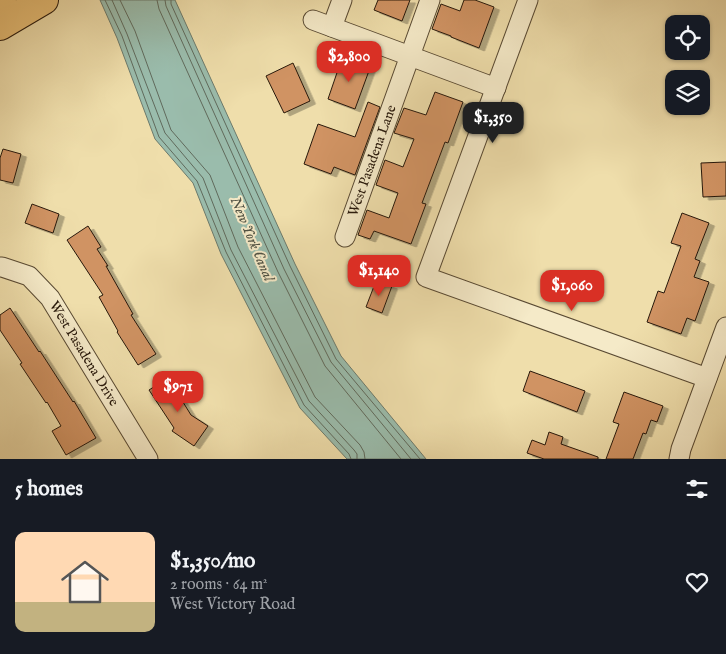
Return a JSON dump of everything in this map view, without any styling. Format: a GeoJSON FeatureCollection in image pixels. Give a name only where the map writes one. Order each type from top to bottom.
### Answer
{"type":"FeatureCollection","features":[{"type":"Feature","properties":{"kind":"highway"},"geometry":{"type":"LineString","coordinates":[[0,26],[44,0]]}},
{"type":"Feature","properties":{"kind":"street"},"geometry":{"type":"LineString","coordinates":[[332,27],[342,0]]}},
{"type":"Feature","properties":{"kind":"street","name":"West Pasadena Lane"},"geometry":{"type":"LineString","coordinates":[[345,237],[430,0]]}},
{"type":"Feature","properties":{"kind":"street"},"geometry":{"type":"LineString","coordinates":[[528,0],[426,277],[707,378]]}},
{"type":"Feature","properties":{"kind":"street"},"geometry":{"type":"LineString","coordinates":[[313,20],[496,88]]}},
{"type":"Feature","properties":{"kind":"street","name":"West Pasadena Drive"},"geometry":{"type":"LineString","coordinates":[[1,267],[29,276],[50,298],[148,459]]}},
{"type":"Feature","properties":{"kind":"street"},"geometry":{"type":"LineString","coordinates":[[679,459],[726,327]]}},
{"type":"Feature","properties":{"kind":"water","name":"New York Canal"},"geometry":{"type":"Polygon","coordinates":[[[100,0],[175,0],[295,264],[341,356],[426,459],[347,459],[300,408],[221,254],[193,183],[155,139],[117,38],[100,0]]]}},
{"type":"Feature","properties":{"kind":"building"},"geometry":{"type":"Polygon","coordinates":[[[378,0],[410,0],[402,21],[374,10],[378,0]]]}},
{"type":"Feature","properties":{"kind":"building"},"geometry":{"type":"Polygon","coordinates":[[[464,0],[475,0],[494,7],[479,48],[432,29],[441,4],[460,11],[464,0]]]}},
{"type":"Feature","properties":{"kind":"building"},"geometry":{"type":"Polygon","coordinates":[[[342,58],[370,68],[355,109],[328,99],[342,58]]]}},
{"type":"Feature","properties":{"kind":"building"},"geometry":{"type":"Polygon","coordinates":[[[293,63],[310,101],[284,113],[266,76],[293,63]]]}},
{"type":"Feature","properties":{"kind":"building"},"geometry":{"type":"Polygon","coordinates":[[[435,92],[463,102],[448,143],[445,142],[422,203],[426,204],[411,244],[374,231],[370,239],[358,235],[367,210],[389,218],[398,193],[376,185],[385,160],[403,167],[414,139],[394,133],[404,108],[426,115],[435,92]]]}},
{"type":"Feature","properties":{"kind":"building"},"geometry":{"type":"Polygon","coordinates":[[[368,102],[380,107],[355,175],[334,167],[331,174],[304,164],[318,124],[355,137],[368,102]]]}},
{"type":"Feature","properties":{"kind":"building"},"geometry":{"type":"Polygon","coordinates":[[[3,149],[21,154],[13,183],[0,180],[0,158],[3,149]]]}},
{"type":"Feature","properties":{"kind":"building"},"geometry":{"type":"Polygon","coordinates":[[[726,162],[726,196],[703,197],[701,163],[726,162]]]}},
{"type":"Feature","properties":{"kind":"building"},"geometry":{"type":"Polygon","coordinates":[[[32,204],[59,214],[53,233],[25,223],[32,204]]]}},
{"type":"Feature","properties":{"kind":"building"},"geometry":{"type":"Polygon","coordinates":[[[682,213],[709,223],[695,259],[700,261],[694,277],[709,282],[695,321],[687,318],[681,334],[647,322],[658,291],[664,293],[681,246],[671,243],[682,213]]]}},
{"type":"Feature","properties":{"kind":"building"},"geometry":{"type":"Polygon","coordinates":[[[88,226],[101,247],[97,249],[133,314],[131,315],[156,354],[138,365],[117,332],[99,297],[103,295],[67,240],[88,226]]]}},
{"type":"Feature","properties":{"kind":"building"},"geometry":{"type":"Polygon","coordinates":[[[376,281],[392,286],[382,313],[366,307],[376,281]]]}},
{"type":"Feature","properties":{"kind":"building"},"geometry":{"type":"Polygon","coordinates":[[[10,308],[74,401],[96,438],[66,455],[52,431],[61,426],[0,330],[0,315],[10,308]]]}},
{"type":"Feature","properties":{"kind":"building"},"geometry":{"type":"Polygon","coordinates":[[[530,371],[585,391],[577,412],[523,391],[530,371]]]}},
{"type":"Feature","properties":{"kind":"building"},"geometry":{"type":"Polygon","coordinates":[[[168,378],[191,415],[208,426],[194,446],[172,431],[174,428],[149,390],[168,378]]]}},
{"type":"Feature","properties":{"kind":"building"},"geometry":{"type":"Polygon","coordinates":[[[624,392],[663,406],[657,422],[651,420],[646,434],[643,433],[633,459],[606,459],[619,424],[613,422],[624,392]]]}},
{"type":"Feature","properties":{"kind":"building"},"geometry":{"type":"Polygon","coordinates":[[[549,432],[563,437],[561,444],[598,457],[598,459],[544,459],[527,453],[532,440],[545,445],[549,432]]]}}]}
